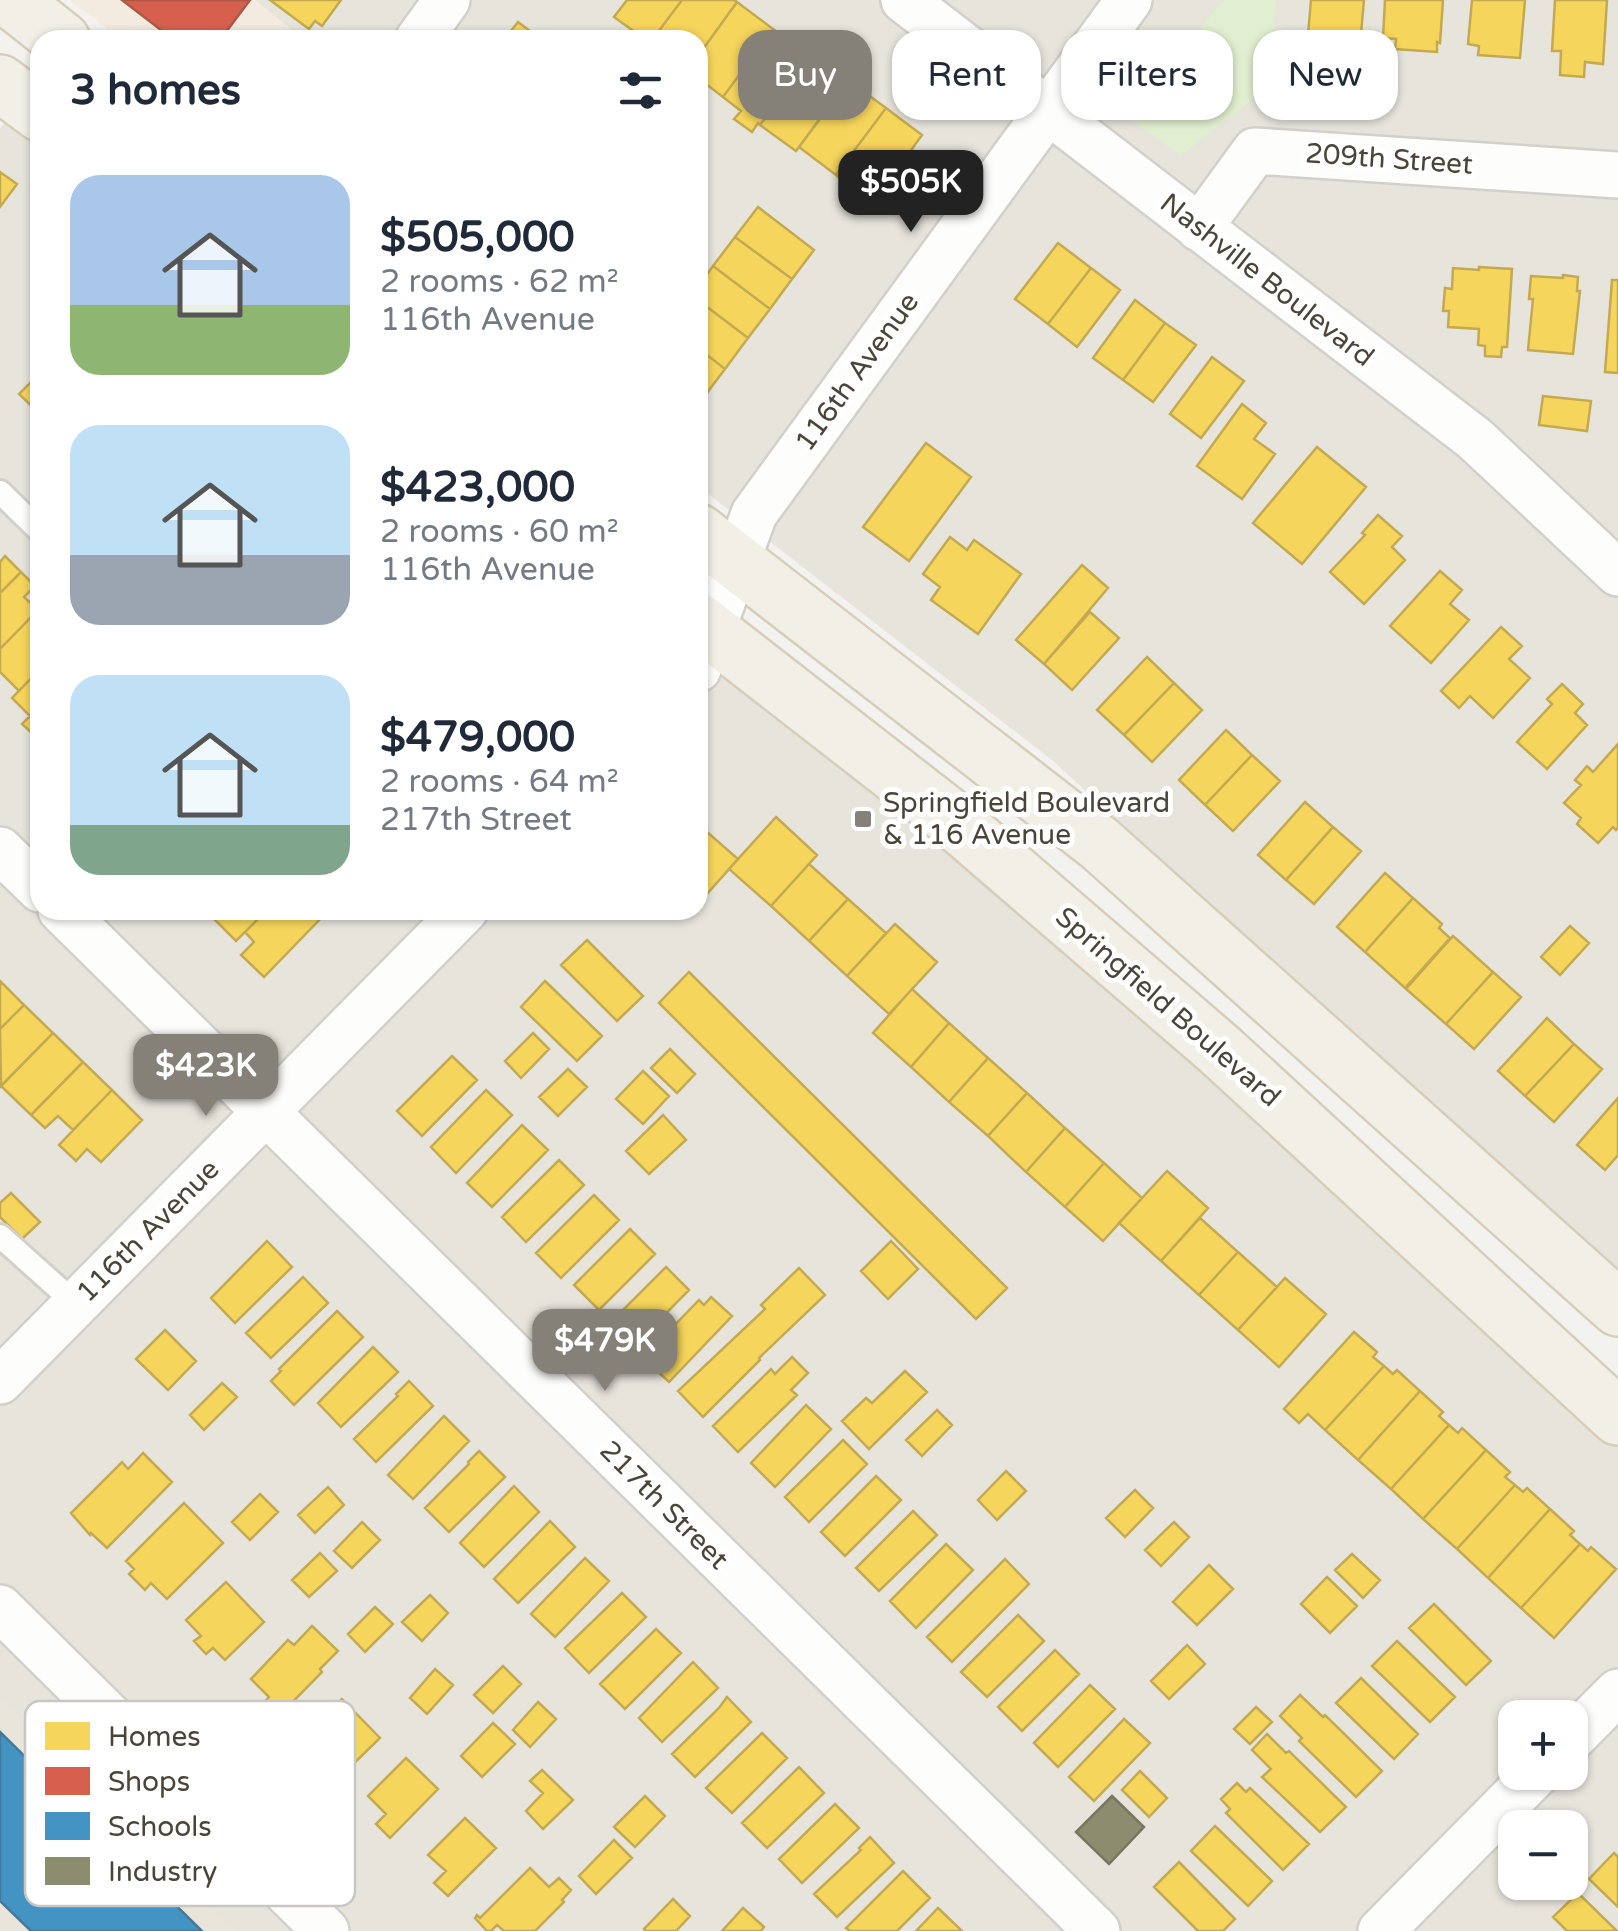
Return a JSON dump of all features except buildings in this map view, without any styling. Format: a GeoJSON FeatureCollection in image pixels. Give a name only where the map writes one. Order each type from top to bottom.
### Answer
{"type":"FeatureCollection","features":[{"type":"Feature","properties":{"kind":"main road"},"geometry":{"type":"LineString","coordinates":[[10,0],[49,30]]}},
{"type":"Feature","properties":{"kind":"main road"},"geometry":{"type":"LineString","coordinates":[[717,547],[1100,844],[1618,1308]]}},
{"type":"Feature","properties":{"kind":"main road","name":"Springfield Boulevard"},"geometry":{"type":"LineString","coordinates":[[708,645],[946,814],[1221,1051],[1618,1417]]}},
{"type":"Feature","properties":{"kind":"street"},"geometry":{"type":"LineString","coordinates":[[425,30],[447,0]]}},
{"type":"Feature","properties":{"kind":"street","name":"Nashville Boulevard"},"geometry":{"type":"LineString","coordinates":[[904,0],[1475,440],[1618,574]]}},
{"type":"Feature","properties":{"kind":"street","name":"116th Avenue"},"geometry":{"type":"LineString","coordinates":[[708,603],[717,547],[754,514],[1129,0]]}},
{"type":"Feature","properties":{"kind":"street","name":"209th Street"},"geometry":{"type":"LineString","coordinates":[[1200,228],[1255,151],[1618,174]]}},
{"type":"Feature","properties":{"kind":"street"},"geometry":{"type":"LineString","coordinates":[[0,850],[30,879]]}},
{"type":"Feature","properties":{"kind":"street","name":"217th Street"},"geometry":{"type":"LineString","coordinates":[[71,920],[1097,1931]]}},
{"type":"Feature","properties":{"kind":"street","name":"116th Avenue"},"geometry":{"type":"LineString","coordinates":[[0,1381],[266,1112],[443,920]]}},
{"type":"Feature","properties":{"kind":"street"},"geometry":{"type":"LineString","coordinates":[[0,1608],[94,1701]]}},
{"type":"Feature","properties":{"kind":"street"},"geometry":{"type":"LineString","coordinates":[[1588,1722],[1618,1692]]}},
{"type":"Feature","properties":{"kind":"street"},"geometry":{"type":"LineString","coordinates":[[1381,1931],[1520,1790]]}},
{"type":"Feature","properties":{"kind":"street"},"geometry":{"type":"LineString","coordinates":[[301,1906],[326,1931]]}},
{"type":"Feature","properties":{"kind":"lane"},"geometry":{"type":"LineString","coordinates":[[0,492],[30,521]]}},
{"type":"Feature","properties":{"kind":"lane"},"geometry":{"type":"LineString","coordinates":[[0,1236],[76,1304]]}},
{"type":"Feature","properties":{"kind":"shaded area"},"geometry":{"type":"Polygon","coordinates":[[[70,0],[255,0],[292,30],[109,30],[70,0]]]}},
{"type":"Feature","properties":{"kind":"shaded area"},"geometry":{"type":"Polygon","coordinates":[[[255,0],[1618,0],[1618,1279],[1052,760],[708,494],[708,30],[292,30],[255,0]]]}},
{"type":"Feature","properties":{"kind":"shaded area"},"geometry":{"type":"Polygon","coordinates":[[[15,110],[30,122],[30,920],[708,920],[708,653],[974,862],[1618,1438],[1618,1931],[0,1931],[0,128],[15,110]]]}},
{"type":"Feature","properties":{"kind":"shaded area"},"geometry":{"type":"Polygon","coordinates":[[[0,1696],[25,1721],[25,1906],[210,1906],[235,1931],[0,1931],[0,1696]]]}},
{"type":"Feature","properties":{"kind":"green space"},"geometry":{"type":"Polygon","coordinates":[[[1226,0],[1276,0],[1273,30],[1253,30],[1253,100],[1233,115],[1233,30],[1199,30],[1226,0]]]}},
{"type":"Feature","properties":{"kind":"green space"},"geometry":{"type":"Polygon","coordinates":[[[1129,120],[1226,120],[1181,155],[1129,120]]]}},
{"type":"Feature","properties":{"kind":"place","name":"Springfield Boulevard & 116 Avenue"},"geometry":{"type":"Point","coordinates":[863,819]}}]}
